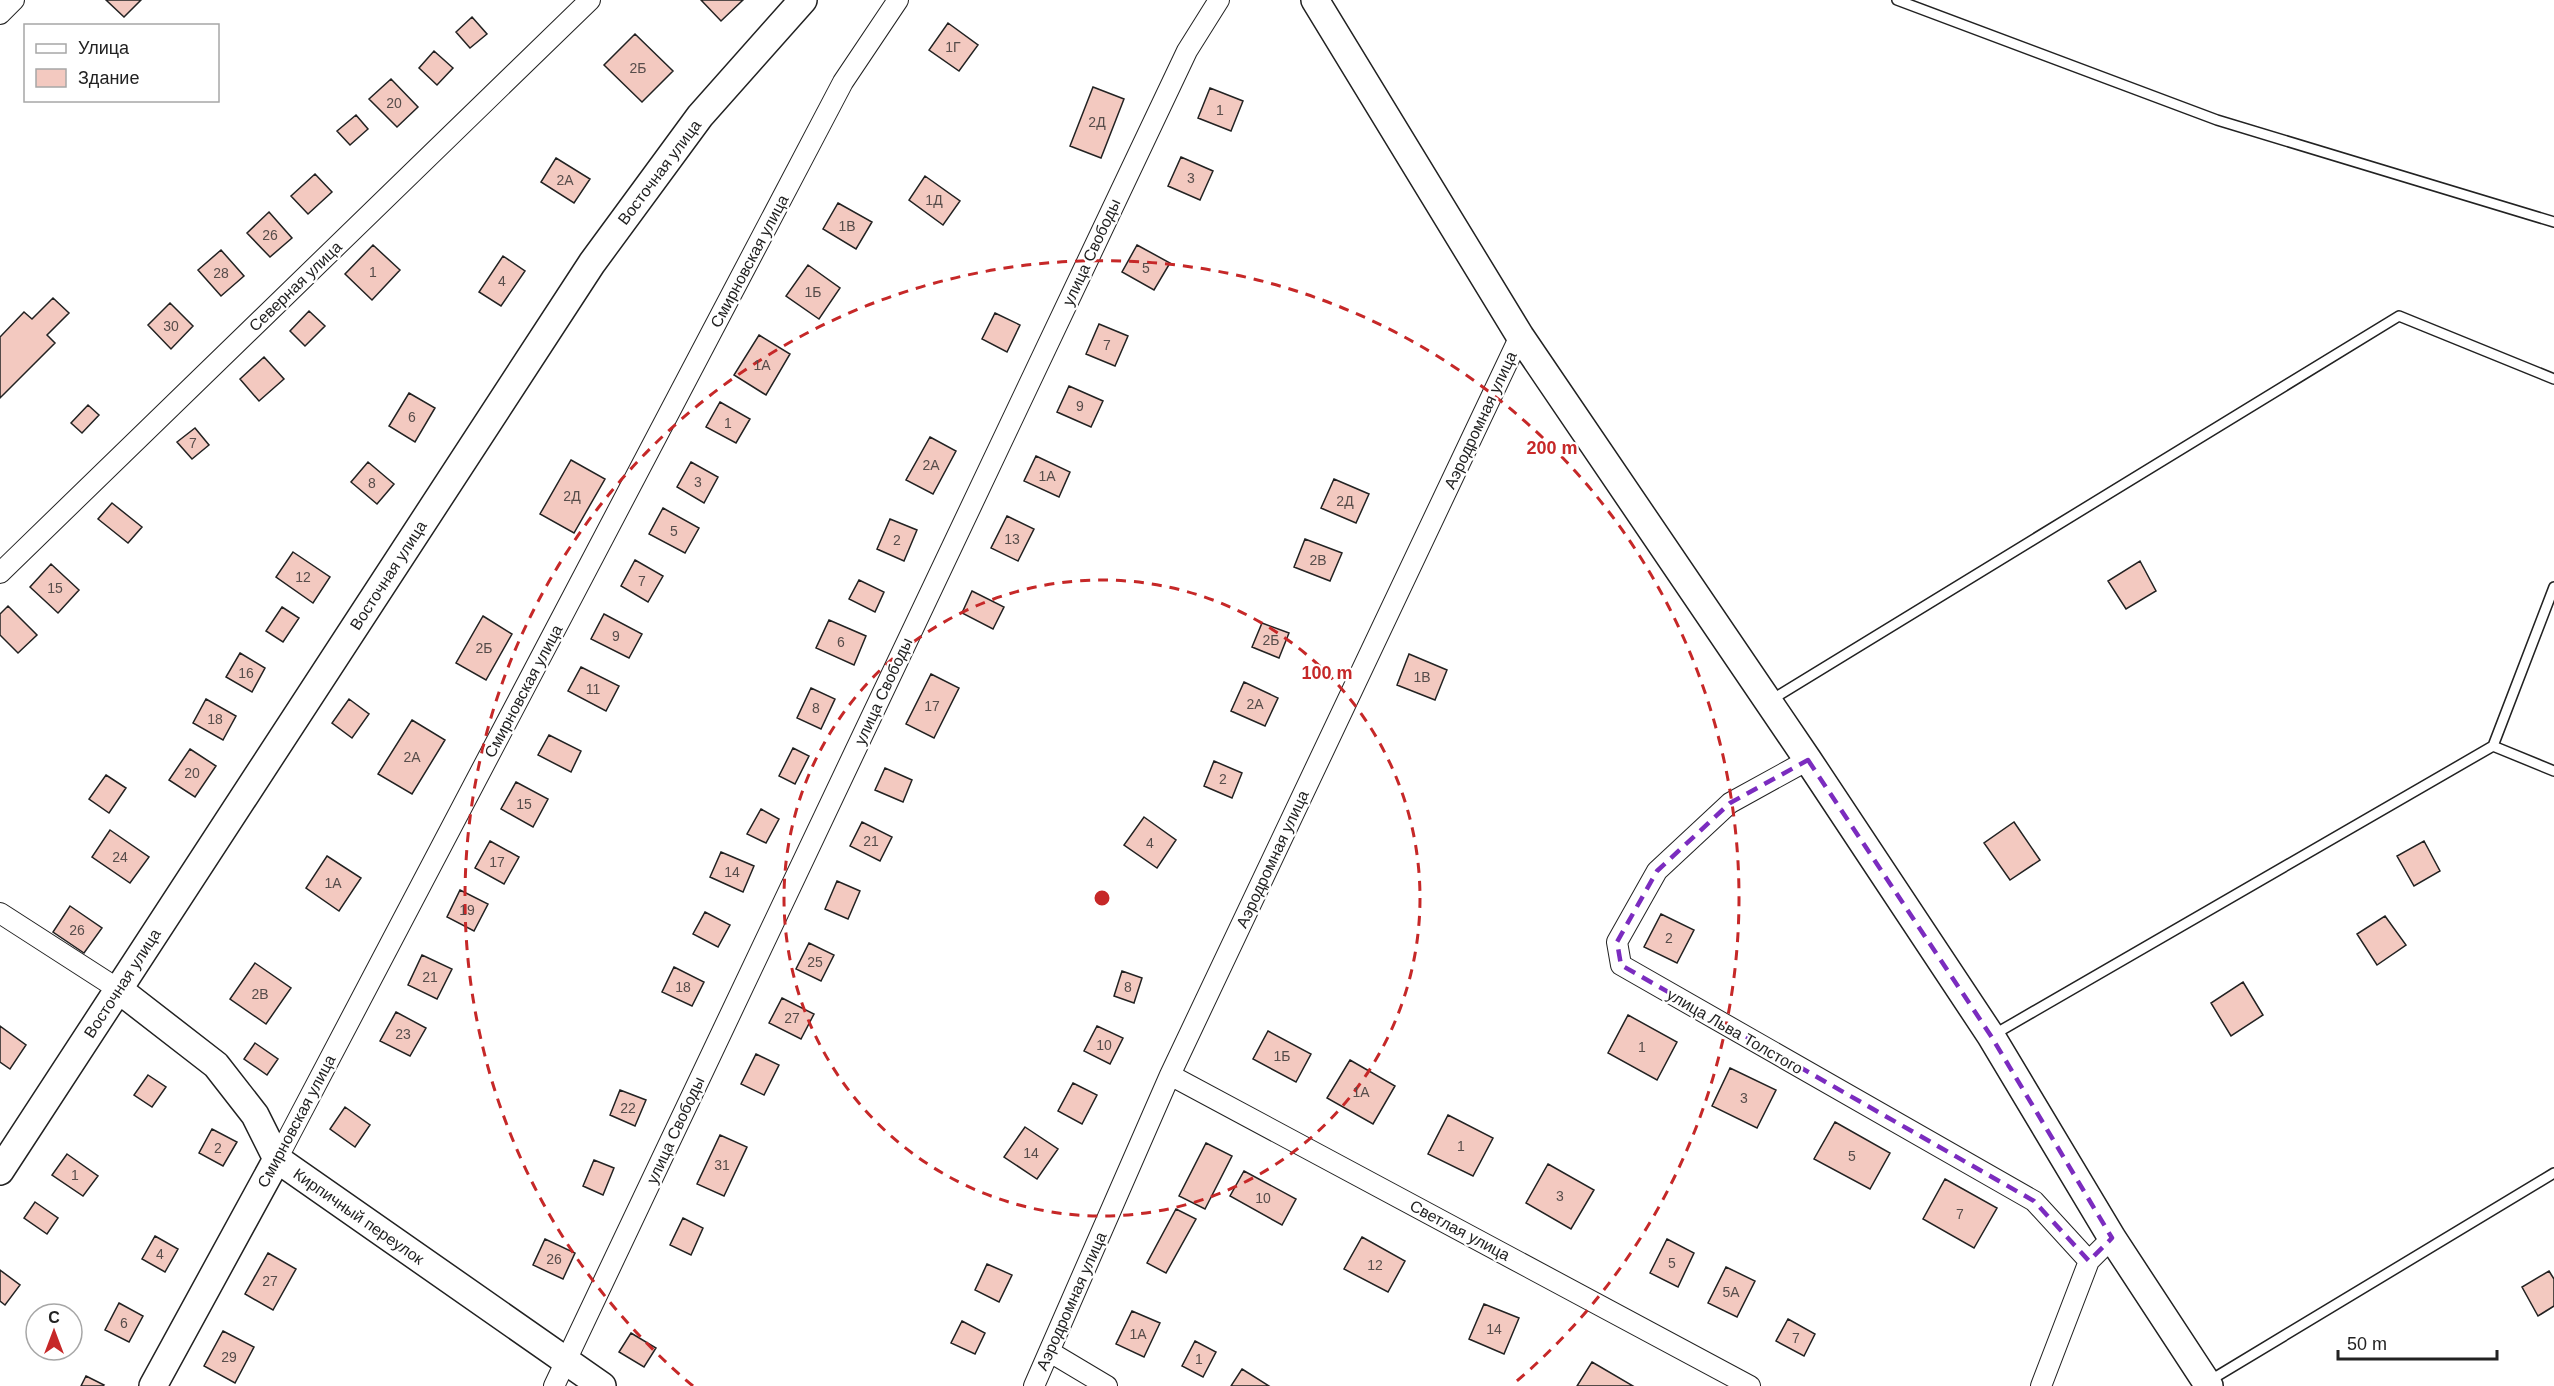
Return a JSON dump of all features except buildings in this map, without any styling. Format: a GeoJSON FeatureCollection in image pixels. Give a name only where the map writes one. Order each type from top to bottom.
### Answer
{"type":"FeatureCollection","features":[{"type":"Feature","properties":{"kind":"street"},"geometry":{"type":"LineString","coordinates":[[0,14],[14,0]]}},
{"type":"Feature","properties":{"kind":"street","name":"Северная улица"},"geometry":{"type":"LineString","coordinates":[[0,573],[590,0]]}},
{"type":"Feature","properties":{"kind":"street","name":"Восточная улица"},"geometry":{"type":"LineString","coordinates":[[0,1171],[592,263],[700,116],[803,0]]}},
{"type":"Feature","properties":{"kind":"street","name":"Смирновская улица"},"geometry":{"type":"LineString","coordinates":[[153,1386],[277,1159],[843,81],[898,0]]}},
{"type":"Feature","properties":{"kind":"street","name":"улица Свободы"},"geometry":{"type":"LineString","coordinates":[[554,1386],[1187,51],[1219,0]]}},
{"type":"Feature","properties":{"kind":"street"},"geometry":{"type":"LineString","coordinates":[[1315,0],[1520,336],[1808,760],[1991,1036],[2112,1238],[2208,1384]]}},
{"type":"Feature","properties":{"kind":"street","name":"Аэродромная улица"},"geometry":{"type":"LineString","coordinates":[[1034,1386],[1170,1075],[1520,336]]}},
{"type":"Feature","properties":{"kind":"street","name":"улица Льва Толстого"},"geometry":{"type":"LineString","coordinates":[[1808,760],[1730,803],[1658,871],[1617,942],[1621,965],[2034,1201],[2089,1261]]}},
{"type":"Feature","properties":{"kind":"street","name":"Кирпичный переулок"},"geometry":{"type":"LineString","coordinates":[[0,913],[118,989],[216,1065],[255,1115],[277,1159],[602,1386]]}},
{"type":"Feature","properties":{"kind":"street","name":"Светлая улица"},"geometry":{"type":"LineString","coordinates":[[1170,1075],[1750,1386]]}},
{"type":"Feature","properties":{"kind":"street"},"geometry":{"type":"LineString","coordinates":[[2041,1386],[2089,1261],[2112,1238]]}},
{"type":"Feature","properties":{"kind":"street"},"geometry":{"type":"LineString","coordinates":[[1050,1352],[1107,1386]]}},
{"type":"Feature","properties":{"kind":"lane"},"geometry":{"type":"LineString","coordinates":[[1897,0],[2217,120],[2554,222]]}},
{"type":"Feature","properties":{"kind":"lane"},"geometry":{"type":"LineString","coordinates":[[1768,702],[2399,315],[2554,379]]}},
{"type":"Feature","properties":{"kind":"lane"},"geometry":{"type":"LineString","coordinates":[[1991,1036],[2493,746],[2554,587]]}},
{"type":"Feature","properties":{"kind":"lane"},"geometry":{"type":"LineString","coordinates":[[2493,746],[2554,771]]}},
{"type":"Feature","properties":{"kind":"lane"},"geometry":{"type":"LineString","coordinates":[[2208,1384],[2554,1173]]}},
{"type":"Feature","properties":{"kind":"highlighted area"},"geometry":{"type":"Polygon","coordinates":[[[1808,760],[1991,1036],[2112,1238],[2089,1261],[2034,1201],[1621,965],[1617,942],[1657,871],[1730,803],[1808,760]]]}}]}
